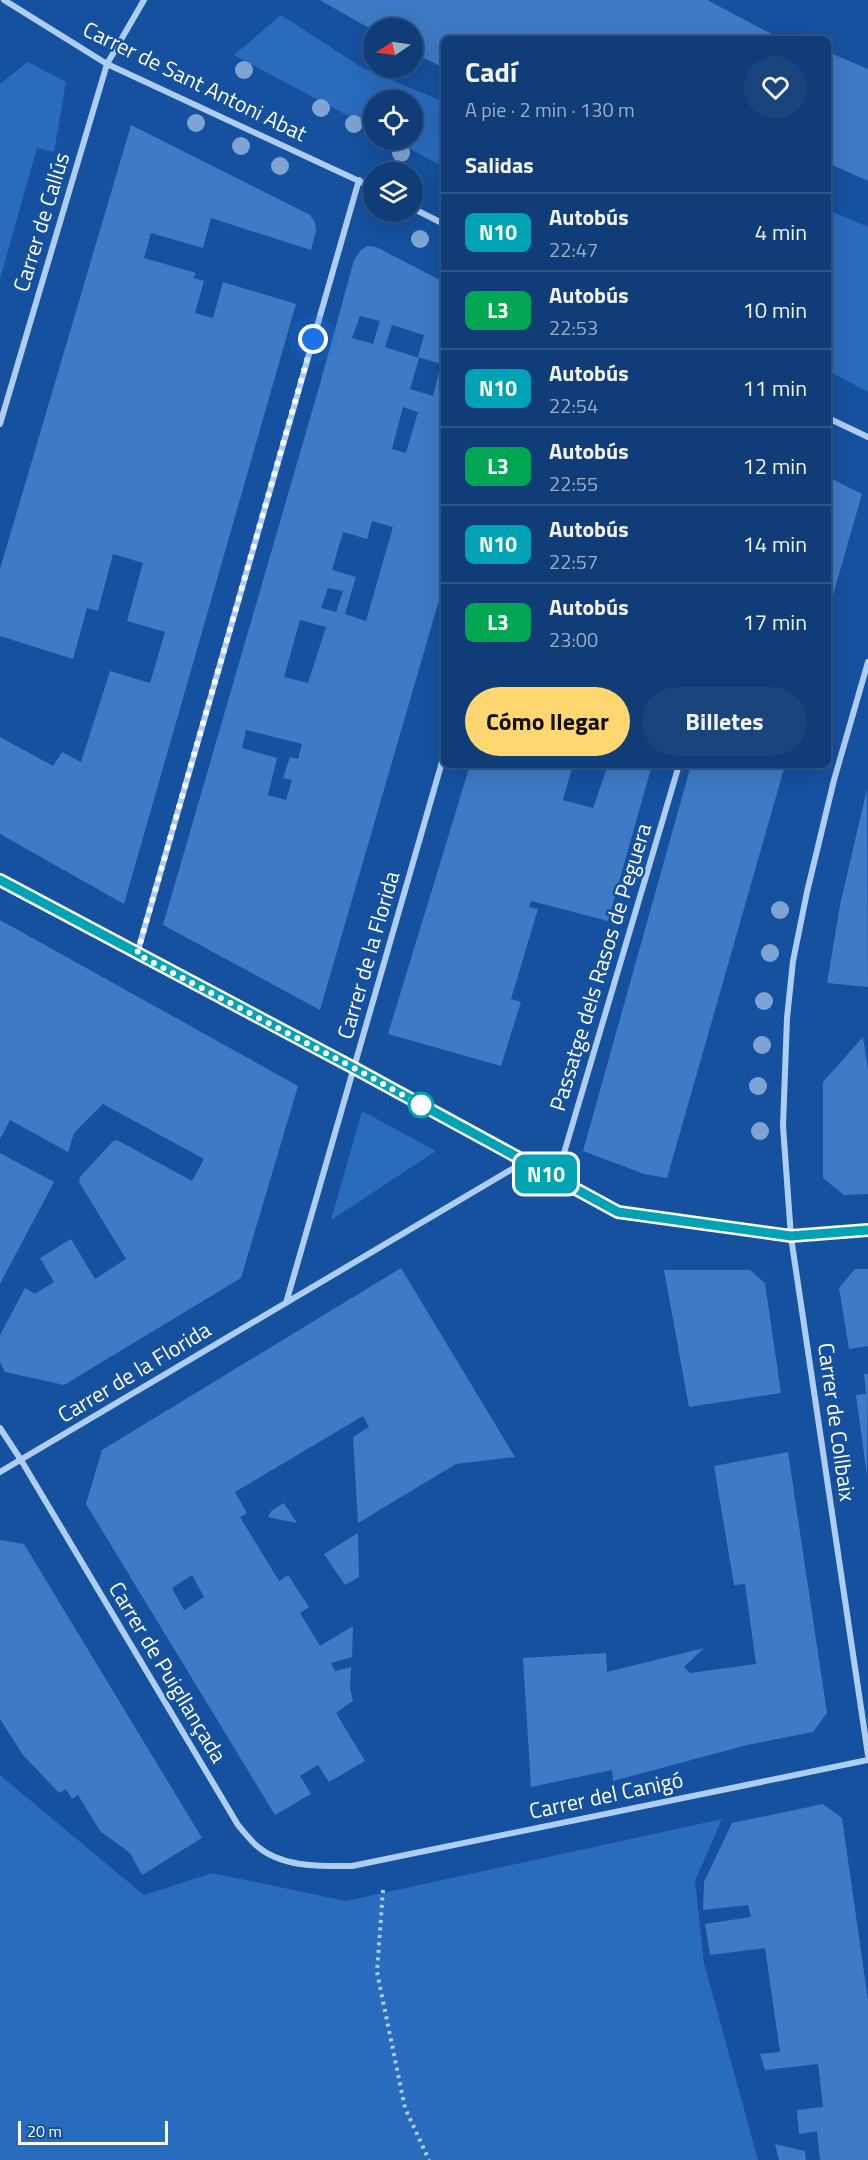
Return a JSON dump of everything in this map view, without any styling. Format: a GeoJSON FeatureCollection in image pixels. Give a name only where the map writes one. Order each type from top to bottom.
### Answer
{"type":"FeatureCollection","features":[{"type":"Feature","properties":{"kind":"street","name":"Carrer de Sant Antoni Abat"},"geometry":{"type":"LineString","coordinates":[[4,0],[107,64],[363,182]]}},
{"type":"Feature","properties":{"kind":"street","name":"Carrer de Callús"},"geometry":{"type":"LineString","coordinates":[[0,424],[107,64],[144,0]]}},
{"type":"Feature","properties":{"kind":"street"},"geometry":{"type":"LineString","coordinates":[[137,954],[359,180]]}},
{"type":"Feature","properties":{"kind":"street"},"geometry":{"type":"LineString","coordinates":[[423,214],[441,222]]}},
{"type":"Feature","properties":{"kind":"street"},"geometry":{"type":"LineString","coordinates":[[831,419],[868,437]]}},
{"type":"Feature","properties":{"kind":"street","name":"Carrer de Collbaix"},"geometry":{"type":"LineString","coordinates":[[868,662],[831,791],[793,961],[786,1018],[783,1126],[791,1236],[868,1755]]}},
{"type":"Feature","properties":{"kind":"street","name":"Carrer de la Florida"},"geometry":{"type":"LineString","coordinates":[[286,1303],[441,765]]}},
{"type":"Feature","properties":{"kind":"street","name":"Passatge dels Rasos de Peguera"},"geometry":{"type":"LineString","coordinates":[[556,1180],[678,768]]}},
{"type":"Feature","properties":{"kind":"street"},"geometry":{"type":"LineString","coordinates":[[0,880],[354,1068],[618,1212],[791,1236],[868,1230]]}},
{"type":"Feature","properties":{"kind":"street","name":"Carrer de la Florida"},"geometry":{"type":"LineString","coordinates":[[0,1472],[524,1162]]}},
{"type":"Feature","properties":{"kind":"street","name":"Carrer de Puigllançada"},"geometry":{"type":"LineString","coordinates":[[0,1428],[238,1825],[258,1847],[283,1861],[315,1866],[352,1866]]}},
{"type":"Feature","properties":{"kind":"street","name":"Carrer del Canigó"},"geometry":{"type":"LineString","coordinates":[[352,1866],[868,1760]]}},
{"type":"Feature","properties":{"kind":"path"},"geometry":{"type":"LineString","coordinates":[[386,1860],[376,1972],[405,2108],[429,2160]]}},
{"type":"Feature","properties":{"kind":"shaded area"},"geometry":{"type":"Polygon","coordinates":[[[281,15],[363,68],[363,78],[387,78],[415,90],[363,90],[363,124],[234,55],[281,15]]]}},
{"type":"Feature","properties":{"kind":"shaded area"},"geometry":{"type":"Polygon","coordinates":[[[28,62],[66,82],[54,152],[37,148],[0,279],[0,84],[28,62]]]}},
{"type":"Feature","properties":{"kind":"shaded area"},"geometry":{"type":"Polygon","coordinates":[[[423,93],[441,101],[441,165],[412,150],[423,150],[423,93]]]}},
{"type":"Feature","properties":{"kind":"shaded area"},"geometry":{"type":"Polygon","coordinates":[[[831,211],[868,227],[868,392],[831,373],[831,211]]]}},
{"type":"Feature","properties":{"kind":"shaded area"},"geometry":{"type":"Polygon","coordinates":[[[362,1111],[436,1151],[331,1220],[362,1111]]]}},
{"type":"Feature","properties":{"kind":"shaded area"},"geometry":{"type":"Polygon","coordinates":[[[0,1775],[144,1895],[212,1873],[346,1901],[722,1819],[695,1881],[704,1963],[758,2160],[0,2160],[0,1775]]]}},
{"type":"Feature","properties":{"kind":"building"},"geometry":{"type":"Polygon","coordinates":[[[320,0],[707,0],[775,36],[441,36],[441,66],[423,58],[423,18],[363,18],[363,25],[320,0]]]}},
{"type":"Feature","properties":{"kind":"building"},"geometry":{"type":"Polygon","coordinates":[[[831,53],[868,69],[868,181],[831,164],[831,53]]]}},
{"type":"Feature","properties":{"kind":"building"},"geometry":{"type":"Polygon","coordinates":[[[131,125],[310,215],[315,222],[316,231],[311,250],[211,218],[203,248],[151,233],[144,258],[196,273],[193,278],[204,281],[195,313],[213,318],[223,282],[296,304],[124,904],[0,834],[0,737],[53,766],[62,752],[81,762],[110,671],[150,683],[165,632],[127,621],[143,563],[113,554],[98,611],[87,608],[73,659],[0,636],[0,569],[131,125]]]}},
{"type":"Feature","properties":{"kind":"building"},"geometry":{"type":"Polygon","coordinates":[[[367,246],[376,247],[441,280],[441,364],[441,593],[320,1010],[163,925],[354,260],[367,246]],[[360,316],[352,338],[373,344],[380,321],[360,316]],[[392,325],[385,347],[419,358],[410,389],[433,396],[441,364],[418,357],[424,335],[392,325]],[[403,407],[392,449],[406,453],[418,412],[403,407]],[[372,521],[367,539],[343,532],[332,570],[356,577],[345,614],[366,621],[393,527],[372,521]],[[328,588],[321,608],[336,612],[343,591],[328,588]],[[300,620],[284,677],[308,683],[326,627],[300,620]],[[246,730],[242,748],[277,758],[268,795],[286,800],[292,780],[283,778],[290,757],[298,759],[302,744],[246,730]]]}},
{"type":"Feature","properties":{"kind":"building"},"geometry":{"type":"Polygon","coordinates":[[[831,478],[862,494],[831,602],[831,478]]]}},
{"type":"Feature","properties":{"kind":"building"},"geometry":{"type":"Polygon","coordinates":[[[469,768],[572,768],[563,800],[593,808],[607,768],[651,768],[608,921],[531,901],[529,907],[538,909],[511,999],[521,1002],[501,1066],[388,1034],[469,768]]]}},
{"type":"Feature","properties":{"kind":"building"},"geometry":{"type":"Polygon","coordinates":[[[690,768],[784,768],[667,1178],[644,1174],[583,1151],[690,768]]]}},
{"type":"Feature","properties":{"kind":"building"},"geometry":{"type":"Polygon","coordinates":[[[867,789],[868,987],[827,983],[840,905],[867,789]]]}},
{"type":"Feature","properties":{"kind":"building"},"geometry":{"type":"Polygon","coordinates":[[[0,920],[298,1086],[241,1278],[64,1385],[5,1372],[0,1362],[0,1335],[25,1288],[35,1294],[54,1282],[40,1258],[71,1239],[95,1279],[126,1259],[79,1182],[80,1177],[112,1142],[117,1140],[192,1181],[204,1159],[103,1104],[74,1133],[68,1152],[10,1120],[0,1139],[0,920]]]}},
{"type":"Feature","properties":{"kind":"building"},"geometry":{"type":"Polygon","coordinates":[[[863,1037],[868,1070],[868,1194],[844,1195],[823,1178],[823,1082],[863,1037]]]}},
{"type":"Feature","properties":{"kind":"building"},"geometry":{"type":"Polygon","coordinates":[[[0,1153],[54,1182],[0,1284],[0,1153]]]}},
{"type":"Feature","properties":{"kind":"building"},"geometry":{"type":"Polygon","coordinates":[[[401,1268],[515,1457],[456,1464],[358,1523],[353,1437],[369,1427],[363,1416],[235,1492],[247,1513],[240,1517],[279,1581],[288,1575],[309,1607],[300,1613],[320,1646],[353,1626],[352,1657],[331,1663],[335,1671],[351,1667],[350,1688],[353,1701],[336,1713],[365,1761],[329,1782],[318,1765],[300,1776],[311,1794],[275,1815],[86,1504],[102,1450],[401,1268]],[[192,1575],[172,1588],[184,1610],[204,1597],[192,1575]]]}},
{"type":"Feature","properties":{"kind":"building"},"geometry":{"type":"Polygon","coordinates":[[[855,1269],[868,1269],[868,1346],[849,1349],[839,1288],[855,1269]]]}},
{"type":"Feature","properties":{"kind":"building"},"geometry":{"type":"Polygon","coordinates":[[[664,1270],[750,1270],[765,1283],[781,1393],[689,1407],[664,1270]]]}},
{"type":"Feature","properties":{"kind":"building"},"geometry":{"type":"Polygon","coordinates":[[[864,1374],[868,1374],[867,1476],[856,1395],[866,1394],[864,1374]]]}},
{"type":"Feature","properties":{"kind":"building"},"geometry":{"type":"Polygon","coordinates":[[[788,1452],[827,1713],[813,1732],[747,1745],[613,1781],[612,1770],[531,1787],[523,1658],[606,1653],[607,1672],[704,1648],[684,1667],[690,1673],[756,1664],[745,1584],[734,1585],[714,1466],[788,1452]]]}},
{"type":"Feature","properties":{"kind":"building"},"geometry":{"type":"Polygon","coordinates":[[[284,1503],[297,1523],[268,1517],[272,1510],[284,1503]]]}},
{"type":"Feature","properties":{"kind":"building"},"geometry":{"type":"Polygon","coordinates":[[[358,1533],[359,1577],[345,1585],[324,1554],[358,1533]]]}},
{"type":"Feature","properties":{"kind":"building"},"geometry":{"type":"Polygon","coordinates":[[[0,1540],[24,1544],[202,1838],[142,1875],[130,1853],[100,1831],[78,1795],[72,1799],[66,1789],[59,1793],[23,1755],[0,1719],[0,1540]]]}},
{"type":"Feature","properties":{"kind":"building"},"geometry":{"type":"Polygon","coordinates":[[[823,1804],[842,1818],[868,2000],[868,2160],[820,2160],[817,2131],[799,2134],[797,2110],[823,2107],[818,2064],[765,2070],[760,2054],[780,2052],[765,1948],[710,1955],[705,1924],[751,1917],[748,1905],[703,1910],[704,1882],[732,1823],[823,1804]]]}},
{"type":"Feature","properties":{"kind":"building"},"geometry":{"type":"Polygon","coordinates":[[[775,2144],[805,2151],[806,2160],[779,2160],[775,2144]]]}},
{"type":"Feature","properties":{"kind":"bus line","name":"N10"},"geometry":{"type":"LineString","coordinates":[[0,880],[354,1068],[618,1212],[791,1236],[868,1230]]}},
{"type":"Feature","properties":{"kind":"route"},"geometry":{"type":"LineString","coordinates":[[313,339],[137,954],[423,1106],[421,1105]]}}]}
